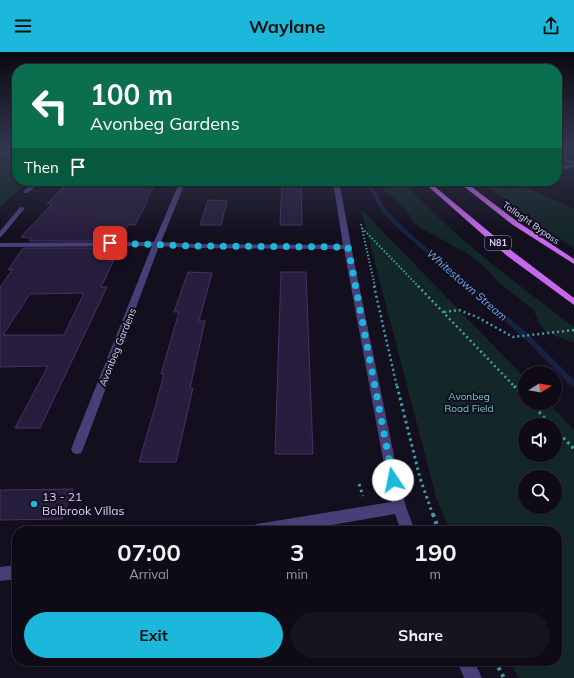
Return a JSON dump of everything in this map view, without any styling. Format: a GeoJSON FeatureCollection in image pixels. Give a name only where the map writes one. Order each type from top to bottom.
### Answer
{"type":"FeatureCollection","features":[{"type":"Feature","properties":{"kind":"main road","name":"N81"},"geometry":{"type":"LineString","coordinates":[[431,186],[509,253],[574,302]]}},
{"type":"Feature","properties":{"kind":"main road","name":"Tallaght Bypass"},"geometry":{"type":"LineString","coordinates":[[466,186],[480,198],[536,238],[574,262]]}},
{"type":"Feature","properties":{"kind":"street"},"geometry":{"type":"LineString","coordinates":[[26,192],[33,186]]}},
{"type":"Feature","properties":{"kind":"street","name":"Avonbeg Gardens"},"geometry":{"type":"LineString","coordinates":[[77,449],[181,186]]}},
{"type":"Feature","properties":{"kind":"street"},"geometry":{"type":"LineString","coordinates":[[337,186],[399,507],[406,526]]}},
{"type":"Feature","properties":{"kind":"street"},"geometry":{"type":"LineString","coordinates":[[0,235],[22,208]]}},
{"type":"Feature","properties":{"kind":"street"},"geometry":{"type":"LineString","coordinates":[[0,245],[50,243],[348,247]]}},
{"type":"Feature","properties":{"kind":"street"},"geometry":{"type":"LineString","coordinates":[[284,526],[367,511],[399,507]]}},
{"type":"Feature","properties":{"kind":"street"},"geometry":{"type":"LineString","coordinates":[[0,574],[12,573]]}},
{"type":"Feature","properties":{"kind":"street"},"geometry":{"type":"LineString","coordinates":[[467,666],[473,678]]}},
{"type":"Feature","properties":{"kind":"path"},"geometry":{"type":"LineString","coordinates":[[360,220],[386,340],[407,427],[420,478],[437,526]]}},
{"type":"Feature","properties":{"kind":"path"},"geometry":{"type":"LineString","coordinates":[[362,228],[518,390]]}},
{"type":"Feature","properties":{"kind":"path"},"geometry":{"type":"LineString","coordinates":[[443,312],[460,310],[477,317],[513,338],[574,330]]}},
{"type":"Feature","properties":{"kind":"path"},"geometry":{"type":"LineString","coordinates":[[537,410],[545,418]]}},
{"type":"Feature","properties":{"kind":"path"},"geometry":{"type":"LineString","coordinates":[[562,436],[574,449]]}},
{"type":"Feature","properties":{"kind":"path"},"geometry":{"type":"LineString","coordinates":[[359,484],[363,496]]}},
{"type":"Feature","properties":{"kind":"path"},"geometry":{"type":"LineString","coordinates":[[498,666],[504,678]]}},
{"type":"Feature","properties":{"kind":"green space"},"geometry":{"type":"Polygon","coordinates":[[[0,176],[12,176],[12,186],[23,186],[0,207],[0,176]]]}},
{"type":"Feature","properties":{"kind":"green space"},"geometry":{"type":"Polygon","coordinates":[[[380,186],[407,186],[463,240],[574,327],[574,343],[546,332],[538,321],[534,310],[499,283],[486,268],[468,254],[422,229],[414,223],[406,210],[380,186]]]}},
{"type":"Feature","properties":{"kind":"green space"},"geometry":{"type":"Polygon","coordinates":[[[487,186],[513,188],[524,186],[574,209],[574,248],[534,222],[487,186]]]}},
{"type":"Feature","properties":{"kind":"green space","name":"Avonbeg Road Field"},"geometry":{"type":"Polygon","coordinates":[[[361,209],[518,371],[518,410],[555,410],[574,430],[574,678],[519,678],[512,666],[562,666],[562,526],[448,526],[436,497],[361,209]]]}},
{"type":"Feature","properties":{"kind":"building"},"geometry":{"type":"Polygon","coordinates":[[[64,186],[154,186],[135,225],[128,225],[119,241],[29,241],[31,238],[21,237],[52,204],[47,204],[64,186]]]}},
{"type":"Feature","properties":{"kind":"building"},"geometry":{"type":"Polygon","coordinates":[[[282,186],[301,186],[302,225],[280,225],[282,186]]]}},
{"type":"Feature","properties":{"kind":"building"},"geometry":{"type":"Polygon","coordinates":[[[208,200],[227,201],[221,225],[200,225],[208,200]]]}},
{"type":"Feature","properties":{"kind":"building"},"geometry":{"type":"Polygon","coordinates":[[[23,248],[116,248],[109,261],[114,260],[101,287],[107,287],[40,428],[15,428],[48,366],[0,367],[0,287],[13,269],[8,270],[23,248]],[[84,293],[30,294],[3,335],[64,335],[84,293]]]}},
{"type":"Feature","properties":{"kind":"building"},"geometry":{"type":"Polygon","coordinates":[[[188,272],[212,273],[199,321],[205,321],[190,388],[193,388],[176,462],[139,462],[164,374],[161,374],[179,312],[174,312],[188,272]]]}},
{"type":"Feature","properties":{"kind":"building"},"geometry":{"type":"Polygon","coordinates":[[[281,272],[306,272],[313,454],[275,454],[281,272]]]}},
{"type":"Feature","properties":{"kind":"building","name":"13 - 21 Bolbrook Villas"},"geometry":{"type":"Polygon","coordinates":[[[73,489],[62,519],[0,520],[0,490],[73,489]]]}},
{"type":"Feature","properties":{"kind":"waterway","name":"Whitestown Stream"},"geometry":{"type":"LineString","coordinates":[[370,186],[385,212],[404,231],[525,335],[574,384]]}},
{"type":"Feature","properties":{"kind":"place","name":"13 - 21 Bolbrook Villas"},"geometry":{"type":"Point","coordinates":[34,504]}},
{"type":"Feature","properties":{"kind":"route"},"geometry":{"type":"LineString","coordinates":[[110,243],[194,246],[348,247],[393,480]]}}]}
